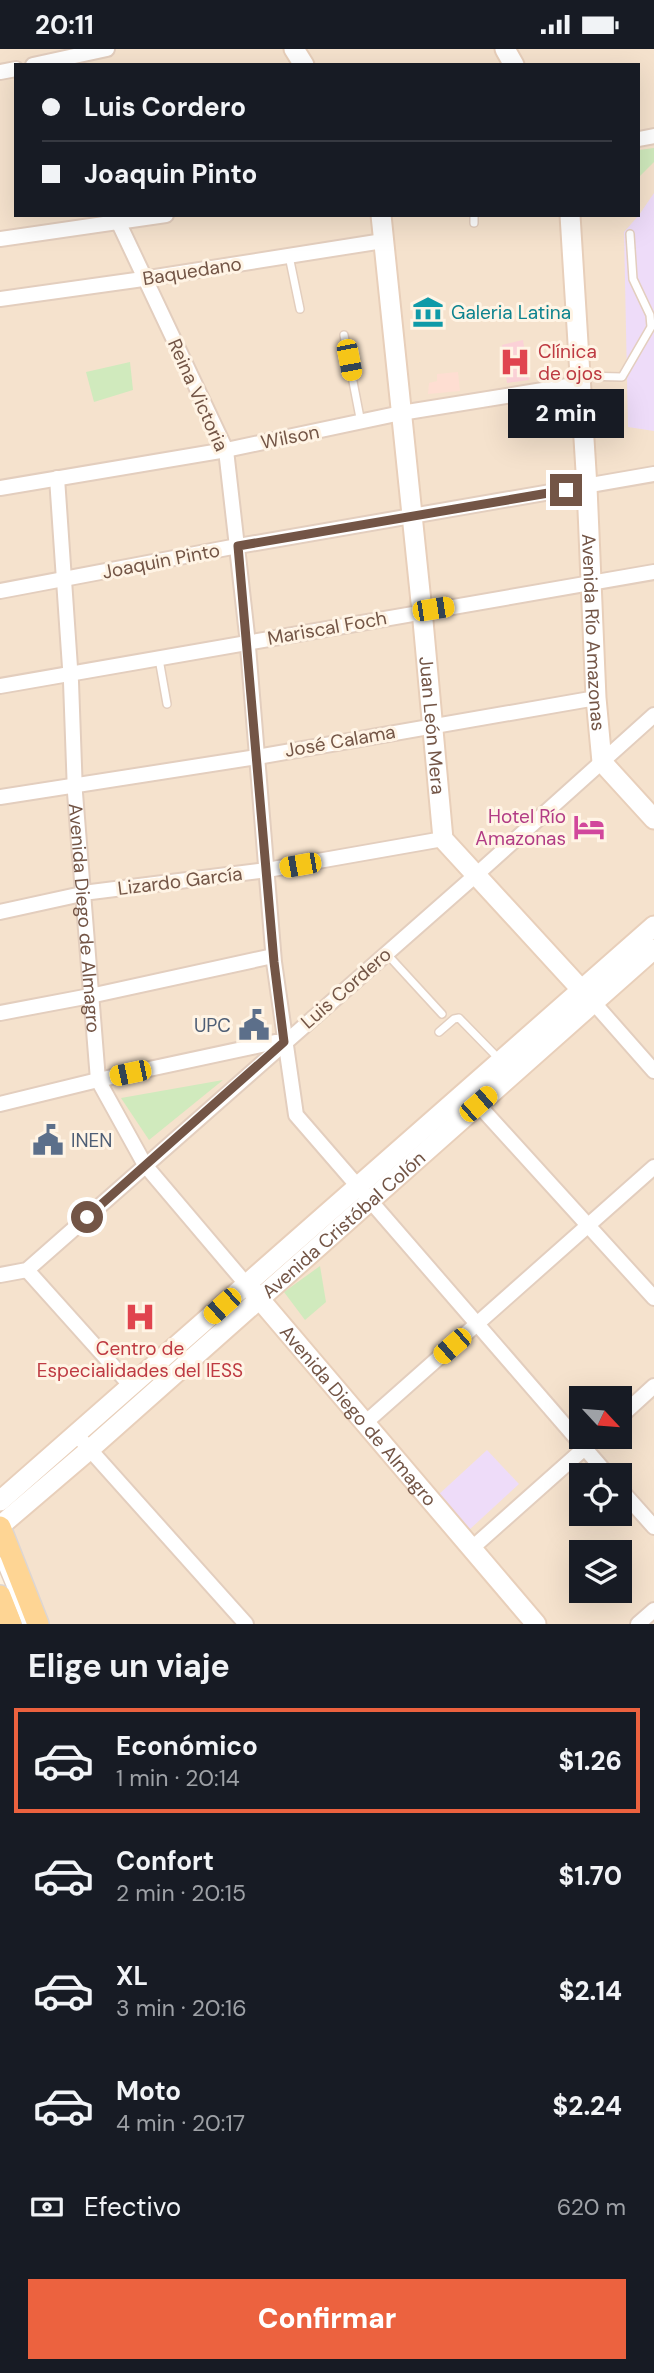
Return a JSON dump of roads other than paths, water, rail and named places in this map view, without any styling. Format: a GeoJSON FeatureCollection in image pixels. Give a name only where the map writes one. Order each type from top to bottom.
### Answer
{"type":"FeatureCollection","features":[{"type":"Feature","properties":{"kind":"main road"},"geometry":{"type":"LineString","coordinates":[[0,1526],[38,1624]]}},
{"type":"Feature","properties":{"kind":"main road"},"geometry":{"type":"LineString","coordinates":[[0,1596],[11,1624]]}},
{"type":"Feature","properties":{"kind":"street"},"geometry":{"type":"LineString","coordinates":[[40,60],[107,49]]}},
{"type":"Feature","properties":{"kind":"street"},"geometry":{"type":"LineString","coordinates":[[0,239],[142,217]]}},
{"type":"Feature","properties":{"kind":"street","name":"Juan León Mera"},"geometry":{"type":"LineString","coordinates":[[381,217],[443,839]]}},
{"type":"Feature","properties":{"kind":"street","name":"Avenida Río Amazonas"},"geometry":{"type":"LineString","coordinates":[[570,217],[587,487],[596,698],[602,762]]}},
{"type":"Feature","properties":{"kind":"street","name":"Reina Victoria"},"geometry":{"type":"LineString","coordinates":[[117,219],[226,450],[238,546],[274,956],[296,1115],[569,1431]]}},
{"type":"Feature","properties":{"kind":"street","name":"Baquedano"},"geometry":{"type":"LineString","coordinates":[[0,299],[383,241]]}},
{"type":"Feature","properties":{"kind":"street","name":"Wilson"},"geometry":{"type":"LineString","coordinates":[[0,488],[226,450],[401,413],[580,380]]}},
{"type":"Feature","properties":{"kind":"street","name":"Joaquin Pinto"},"geometry":{"type":"LineString","coordinates":[[0,591],[238,546],[654,474]]}},
{"type":"Feature","properties":{"kind":"street","name":"Avenida Diego de Almagro"},"geometry":{"type":"LineString","coordinates":[[57,478],[82,893],[98,1080],[145,1165],[536,1624]]}},
{"type":"Feature","properties":{"kind":"street","name":"Mariscal Foch"},"geometry":{"type":"LineString","coordinates":[[0,686],[654,572]]}},
{"type":"Feature","properties":{"kind":"street","name":"José Calama"},"geometry":{"type":"LineString","coordinates":[[0,797],[257,757],[596,698]]}},
{"type":"Feature","properties":{"kind":"street","name":"Luis Cordero"},"geometry":{"type":"LineString","coordinates":[[27,1270],[654,715]]}},
{"type":"Feature","properties":{"kind":"street"},"geometry":{"type":"LineString","coordinates":[[602,762],[654,819]]}},
{"type":"Feature","properties":{"kind":"street"},"geometry":{"type":"LineString","coordinates":[[443,839],[654,1071]]}},
{"type":"Feature","properties":{"kind":"street","name":"Lizardo García"},"geometry":{"type":"LineString","coordinates":[[0,912],[82,893],[267,870],[443,839]]}},
{"type":"Feature","properties":{"kind":"street","name":"Avenida Cristóbal Colón"},"geometry":{"type":"LineString","coordinates":[[0,1526],[89,1450],[253,1291],[588,996],[654,926]]}},
{"type":"Feature","properties":{"kind":"street","name":"Avenida Cristóbal Colón"},"geometry":{"type":"LineString","coordinates":[[472,1097],[501,1061],[654,949]]}},
{"type":"Feature","properties":{"kind":"street"},"geometry":{"type":"LineString","coordinates":[[0,1013],[274,956]]}},
{"type":"Feature","properties":{"kind":"street"},"geometry":{"type":"LineString","coordinates":[[0,1104],[98,1080],[284,1042]]}},
{"type":"Feature","properties":{"kind":"street"},"geometry":{"type":"LineString","coordinates":[[472,1097],[654,1298]]}},
{"type":"Feature","properties":{"kind":"street"},"geometry":{"type":"LineString","coordinates":[[365,1423],[654,1167]]}},
{"type":"Feature","properties":{"kind":"street"},"geometry":{"type":"LineString","coordinates":[[0,1275],[27,1270],[131,1386]]}},
{"type":"Feature","properties":{"kind":"street","name":"Avenida Cristóbal Colón"},"geometry":{"type":"LineString","coordinates":[[0,1501],[131,1386],[253,1291]]}},
{"type":"Feature","properties":{"kind":"street"},"geometry":{"type":"LineString","coordinates":[[632,1406],[654,1386]]}},
{"type":"Feature","properties":{"kind":"street"},"geometry":{"type":"LineString","coordinates":[[76,1434],[246,1624]]}},
{"type":"Feature","properties":{"kind":"street"},"geometry":{"type":"LineString","coordinates":[[471,1549],[584,1449]]}},
{"type":"Feature","properties":{"kind":"street","name":"Reina Victoria"},"geometry":{"type":"LineString","coordinates":[[584,1449],[597,1463]]}},
{"type":"Feature","properties":{"kind":"street"},"geometry":{"type":"LineString","coordinates":[[632,1502],[654,1527]]}},
{"type":"Feature","properties":{"kind":"street"},"geometry":{"type":"LineString","coordinates":[[638,1624],[654,1610]]}},
{"type":"Feature","properties":{"kind":"lane"},"geometry":{"type":"LineString","coordinates":[[580,380],[622,377],[651,327],[650,314],[633,279],[630,234]]}},
{"type":"Feature","properties":{"kind":"lane"},"geometry":{"type":"LineString","coordinates":[[289,256],[300,309]]}},
{"type":"Feature","properties":{"kind":"lane"},"geometry":{"type":"LineString","coordinates":[[344,335],[361,423]]}},
{"type":"Feature","properties":{"kind":"lane"},"geometry":{"type":"LineString","coordinates":[[159,658],[167,704]]}},
{"type":"Feature","properties":{"kind":"lane"},"geometry":{"type":"LineString","coordinates":[[386,953],[442,1014]]}},
{"type":"Feature","properties":{"kind":"lane"},"geometry":{"type":"LineString","coordinates":[[439,1032],[459,1018],[501,1061]]}},
{"type":"Feature","properties":{"kind":"lane"},"geometry":{"type":"LineString","coordinates":[[0,1561],[26,1624]]}},
{"type":"Feature","properties":{"kind":"place","name":"Galeria Latina"},"geometry":{"type":"Point","coordinates":[428,312]}},
{"type":"Feature","properties":{"kind":"place","name":"Clínica de ojos"},"geometry":{"type":"Point","coordinates":[515,362]}},
{"type":"Feature","properties":{"kind":"place","name":"Hotel Río Amazonas"},"geometry":{"type":"Point","coordinates":[589,827]}},
{"type":"Feature","properties":{"kind":"place","name":"UPC"},"geometry":{"type":"Point","coordinates":[254,1025]}},
{"type":"Feature","properties":{"kind":"place","name":"INEN"},"geometry":{"type":"Point","coordinates":[48,1140]}},
{"type":"Feature","properties":{"kind":"place","name":"Centro de Especialidades del IESS"},"geometry":{"type":"Point","coordinates":[140,1317]}}]}
